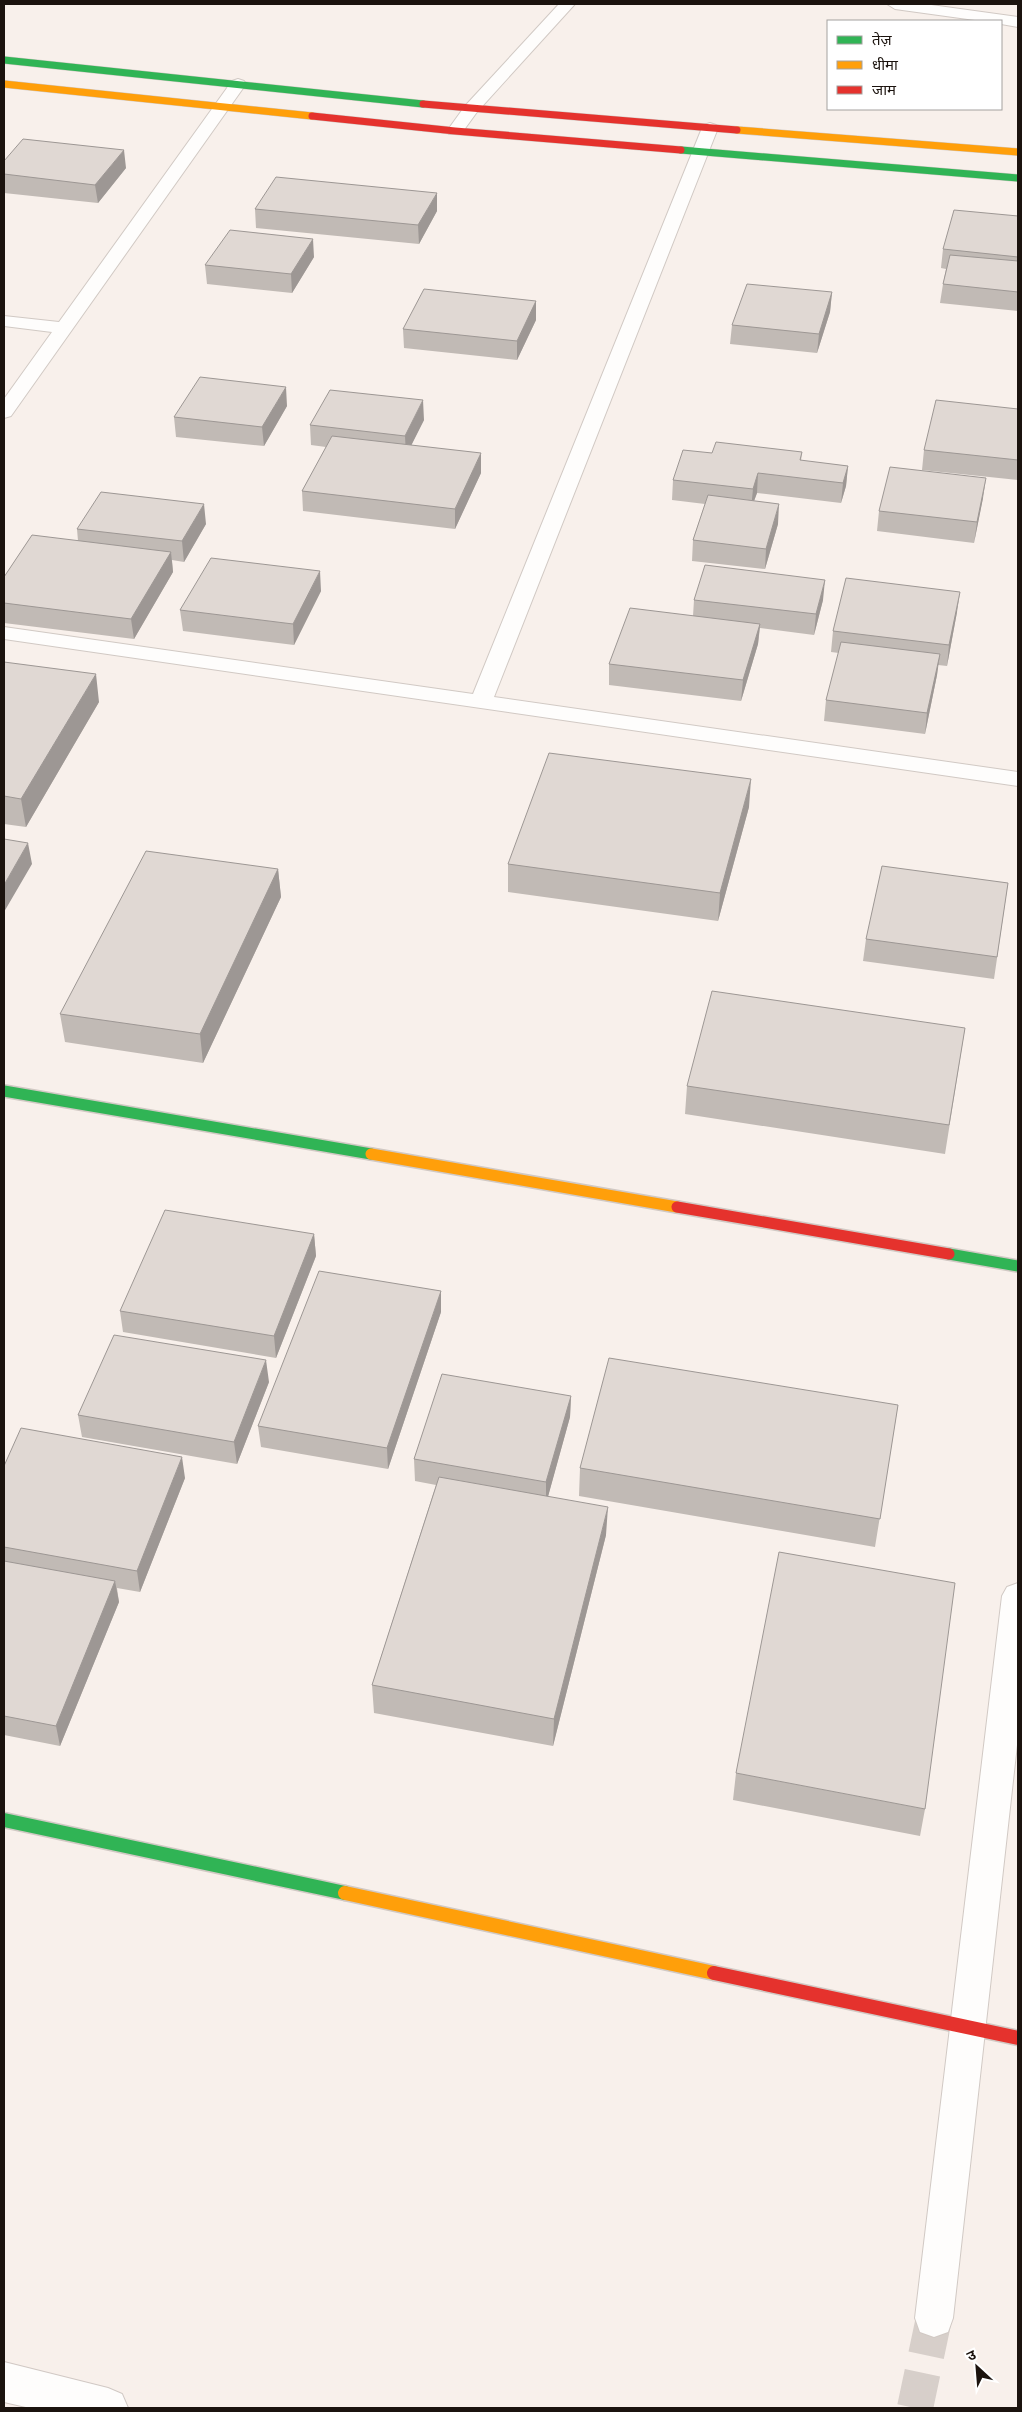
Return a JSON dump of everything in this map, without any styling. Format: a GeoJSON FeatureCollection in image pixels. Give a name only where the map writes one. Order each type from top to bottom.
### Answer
{"type":"FeatureCollection","features":[{"type":"Feature","properties":{"kind":"street"},"geometry":{"type":"LineString","coordinates":[[455,131],[471,109],[568,4]]}},
{"type":"Feature","properties":{"kind":"street"},"geometry":{"type":"LineString","coordinates":[[895,4],[1018,22]]}},
{"type":"Feature","properties":{"kind":"street"},"geometry":{"type":"LineString","coordinates":[[4,60],[471,109],[1018,152]]}},
{"type":"Feature","properties":{"kind":"street"},"geometry":{"type":"LineString","coordinates":[[4,84],[455,131],[1018,178]]}},
{"type":"Feature","properties":{"kind":"street"},"geometry":{"type":"LineString","coordinates":[[4,412],[219,107],[238,84]]}},
{"type":"Feature","properties":{"kind":"street"},"geometry":{"type":"LineString","coordinates":[[481,702],[710,128]]}},
{"type":"Feature","properties":{"kind":"street"},"geometry":{"type":"LineString","coordinates":[[4,321],[63,328]]}},
{"type":"Feature","properties":{"kind":"street"},"geometry":{"type":"LineString","coordinates":[[4,633],[1018,779]]}},
{"type":"Feature","properties":{"kind":"street"},"geometry":{"type":"LineString","coordinates":[[4,1091],[1018,1266]]}},
{"type":"Feature","properties":{"kind":"street"},"geometry":{"type":"LineString","coordinates":[[934,2318],[1018,1596]]}},
{"type":"Feature","properties":{"kind":"street"},"geometry":{"type":"LineString","coordinates":[[4,1820],[1018,2038]]}},
{"type":"Feature","properties":{"kind":"street"},"geometry":{"type":"LineString","coordinates":[[4,2382],[108,2408]]}},
{"type":"Feature","properties":{"kind":"building"},"geometry":{"type":"Polygon","coordinates":[[[23,139],[124,150],[95,185],[4,174],[4,161],[23,139]]]}},
{"type":"Feature","properties":{"kind":"building"},"geometry":{"type":"Polygon","coordinates":[[[276,177],[437,193],[418,225],[255,209],[276,177]]]}},
{"type":"Feature","properties":{"kind":"building"},"geometry":{"type":"Polygon","coordinates":[[[954,210],[1018,216],[1018,257],[943,249],[954,210]]]}},
{"type":"Feature","properties":{"kind":"building"},"geometry":{"type":"Polygon","coordinates":[[[230,230],[313,239],[291,274],[205,265],[230,230]]]}},
{"type":"Feature","properties":{"kind":"building"},"geometry":{"type":"Polygon","coordinates":[[[950,255],[1018,261],[1018,292],[943,284],[950,255]]]}},
{"type":"Feature","properties":{"kind":"building"},"geometry":{"type":"Polygon","coordinates":[[[747,284],[832,292],[819,334],[732,325],[747,284]]]}},
{"type":"Feature","properties":{"kind":"building"},"geometry":{"type":"Polygon","coordinates":[[[424,289],[536,301],[517,341],[403,329],[424,289]]]}},
{"type":"Feature","properties":{"kind":"building"},"geometry":{"type":"Polygon","coordinates":[[[200,377],[286,387],[262,427],[174,417],[200,377]]]}},
{"type":"Feature","properties":{"kind":"building"},"geometry":{"type":"Polygon","coordinates":[[[330,390],[423,400],[405,436],[310,425],[330,390]]]}},
{"type":"Feature","properties":{"kind":"building"},"geometry":{"type":"Polygon","coordinates":[[[936,400],[1018,409],[1018,460],[924,450],[936,400]]]}},
{"type":"Feature","properties":{"kind":"building"},"geometry":{"type":"Polygon","coordinates":[[[332,436],[481,453],[455,509],[302,491],[332,436]]]}},
{"type":"Feature","properties":{"kind":"building"},"geometry":{"type":"Polygon","coordinates":[[[716,442],[802,452],[800,460],[848,466],[843,483],[758,473],[753,489],[673,480],[683,450],[712,453],[716,442]]]}},
{"type":"Feature","properties":{"kind":"building"},"geometry":{"type":"Polygon","coordinates":[[[890,467],[986,478],[977,522],[879,511],[890,467]]]}},
{"type":"Feature","properties":{"kind":"building"},"geometry":{"type":"Polygon","coordinates":[[[101,492],[204,504],[182,541],[77,529],[101,492]]]}},
{"type":"Feature","properties":{"kind":"building"},"geometry":{"type":"Polygon","coordinates":[[[708,495],[779,504],[766,549],[693,540],[708,495]]]}},
{"type":"Feature","properties":{"kind":"building"},"geometry":{"type":"Polygon","coordinates":[[[32,535],[171,552],[131,619],[4,603],[4,577],[32,535]]]}},
{"type":"Feature","properties":{"kind":"building"},"geometry":{"type":"Polygon","coordinates":[[[211,558],[320,571],[293,624],[180,610],[211,558]]]}},
{"type":"Feature","properties":{"kind":"building"},"geometry":{"type":"Polygon","coordinates":[[[705,565],[825,580],[816,614],[694,600],[705,565]]]}},
{"type":"Feature","properties":{"kind":"building"},"geometry":{"type":"Polygon","coordinates":[[[846,578],[960,592],[949,645],[833,631],[846,578]]]}},
{"type":"Feature","properties":{"kind":"building"},"geometry":{"type":"Polygon","coordinates":[[[630,608],[760,624],[743,680],[609,664],[630,608]]]}},
{"type":"Feature","properties":{"kind":"building"},"geometry":{"type":"Polygon","coordinates":[[[841,642],[940,654],[927,713],[826,700],[841,642]]]}},
{"type":"Feature","properties":{"kind":"building"},"geometry":{"type":"Polygon","coordinates":[[[4,662],[96,674],[21,799],[4,796],[4,662]]]}},
{"type":"Feature","properties":{"kind":"building"},"geometry":{"type":"Polygon","coordinates":[[[549,753],[751,779],[720,893],[508,864],[549,753]]]}},
{"type":"Feature","properties":{"kind":"building"},"geometry":{"type":"Polygon","coordinates":[[[4,839],[28,843],[4,885],[4,839]]]}},
{"type":"Feature","properties":{"kind":"building"},"geometry":{"type":"Polygon","coordinates":[[[146,851],[278,869],[200,1034],[60,1014],[146,851]]]}},
{"type":"Feature","properties":{"kind":"building"},"geometry":{"type":"Polygon","coordinates":[[[882,866],[1008,883],[997,957],[866,939],[882,866]]]}},
{"type":"Feature","properties":{"kind":"building"},"geometry":{"type":"Polygon","coordinates":[[[712,991],[965,1028],[949,1125],[687,1086],[712,991]]]}},
{"type":"Feature","properties":{"kind":"building"},"geometry":{"type":"Polygon","coordinates":[[[165,1210],[314,1234],[274,1336],[120,1311],[165,1210]]]}},
{"type":"Feature","properties":{"kind":"building"},"geometry":{"type":"Polygon","coordinates":[[[319,1271],[441,1291],[387,1448],[258,1426],[319,1271]]]}},
{"type":"Feature","properties":{"kind":"building"},"geometry":{"type":"Polygon","coordinates":[[[114,1335],[266,1360],[234,1442],[78,1415],[114,1335]]]}},
{"type":"Feature","properties":{"kind":"building"},"geometry":{"type":"Polygon","coordinates":[[[609,1358],[898,1405],[880,1519],[580,1468],[609,1358]]]}},
{"type":"Feature","properties":{"kind":"building"},"geometry":{"type":"Polygon","coordinates":[[[442,1374],[571,1396],[546,1482],[414,1459],[442,1374]]]}},
{"type":"Feature","properties":{"kind":"building"},"geometry":{"type":"Polygon","coordinates":[[[21,1428],[182,1457],[137,1571],[4,1547],[4,1466],[21,1428]]]}},
{"type":"Feature","properties":{"kind":"building"},"geometry":{"type":"Polygon","coordinates":[[[439,1477],[608,1507],[554,1719],[372,1685],[439,1477]]]}},
{"type":"Feature","properties":{"kind":"building"},"geometry":{"type":"Polygon","coordinates":[[[779,1552],[955,1583],[925,1809],[736,1773],[779,1552]]]}},
{"type":"Feature","properties":{"kind":"building"},"geometry":{"type":"Polygon","coordinates":[[[4,1561],[115,1581],[56,1726],[4,1716],[4,1561]]]}},
{"type":"Feature","properties":{"kind":"tunnel"},"geometry":{"type":"LineString","coordinates":[[915,2408],[934,2318]]}},
{"type":"Feature","properties":{"kind":"traffic: fast"},"geometry":{"type":"LineString","coordinates":[[4,60],[423,104]]}},
{"type":"Feature","properties":{"kind":"traffic: fast"},"geometry":{"type":"LineString","coordinates":[[681,150],[1018,178]]}},
{"type":"Feature","properties":{"kind":"traffic: fast"},"geometry":{"type":"LineString","coordinates":[[4,1091],[371,1154]]}},
{"type":"Feature","properties":{"kind":"traffic: fast"},"geometry":{"type":"LineString","coordinates":[[949,1254],[1018,1266]]}},
{"type":"Feature","properties":{"kind":"traffic: fast"},"geometry":{"type":"LineString","coordinates":[[4,1820],[345,1893]]}},
{"type":"Feature","properties":{"kind":"traffic: slow"},"geometry":{"type":"LineString","coordinates":[[4,84],[312,116]]}},
{"type":"Feature","properties":{"kind":"traffic: slow"},"geometry":{"type":"LineString","coordinates":[[737,130],[1018,152]]}},
{"type":"Feature","properties":{"kind":"traffic: slow"},"geometry":{"type":"LineString","coordinates":[[371,1154],[677,1207]]}},
{"type":"Feature","properties":{"kind":"traffic: slow"},"geometry":{"type":"LineString","coordinates":[[345,1893],[714,1973]]}},
{"type":"Feature","properties":{"kind":"traffic: jam"},"geometry":{"type":"LineString","coordinates":[[423,104],[737,130]]}},
{"type":"Feature","properties":{"kind":"traffic: jam"},"geometry":{"type":"LineString","coordinates":[[312,116],[455,131],[681,150]]}},
{"type":"Feature","properties":{"kind":"traffic: jam"},"geometry":{"type":"LineString","coordinates":[[677,1207],[949,1254]]}},
{"type":"Feature","properties":{"kind":"traffic: jam"},"geometry":{"type":"LineString","coordinates":[[714,1973],[1018,2038]]}}]}
